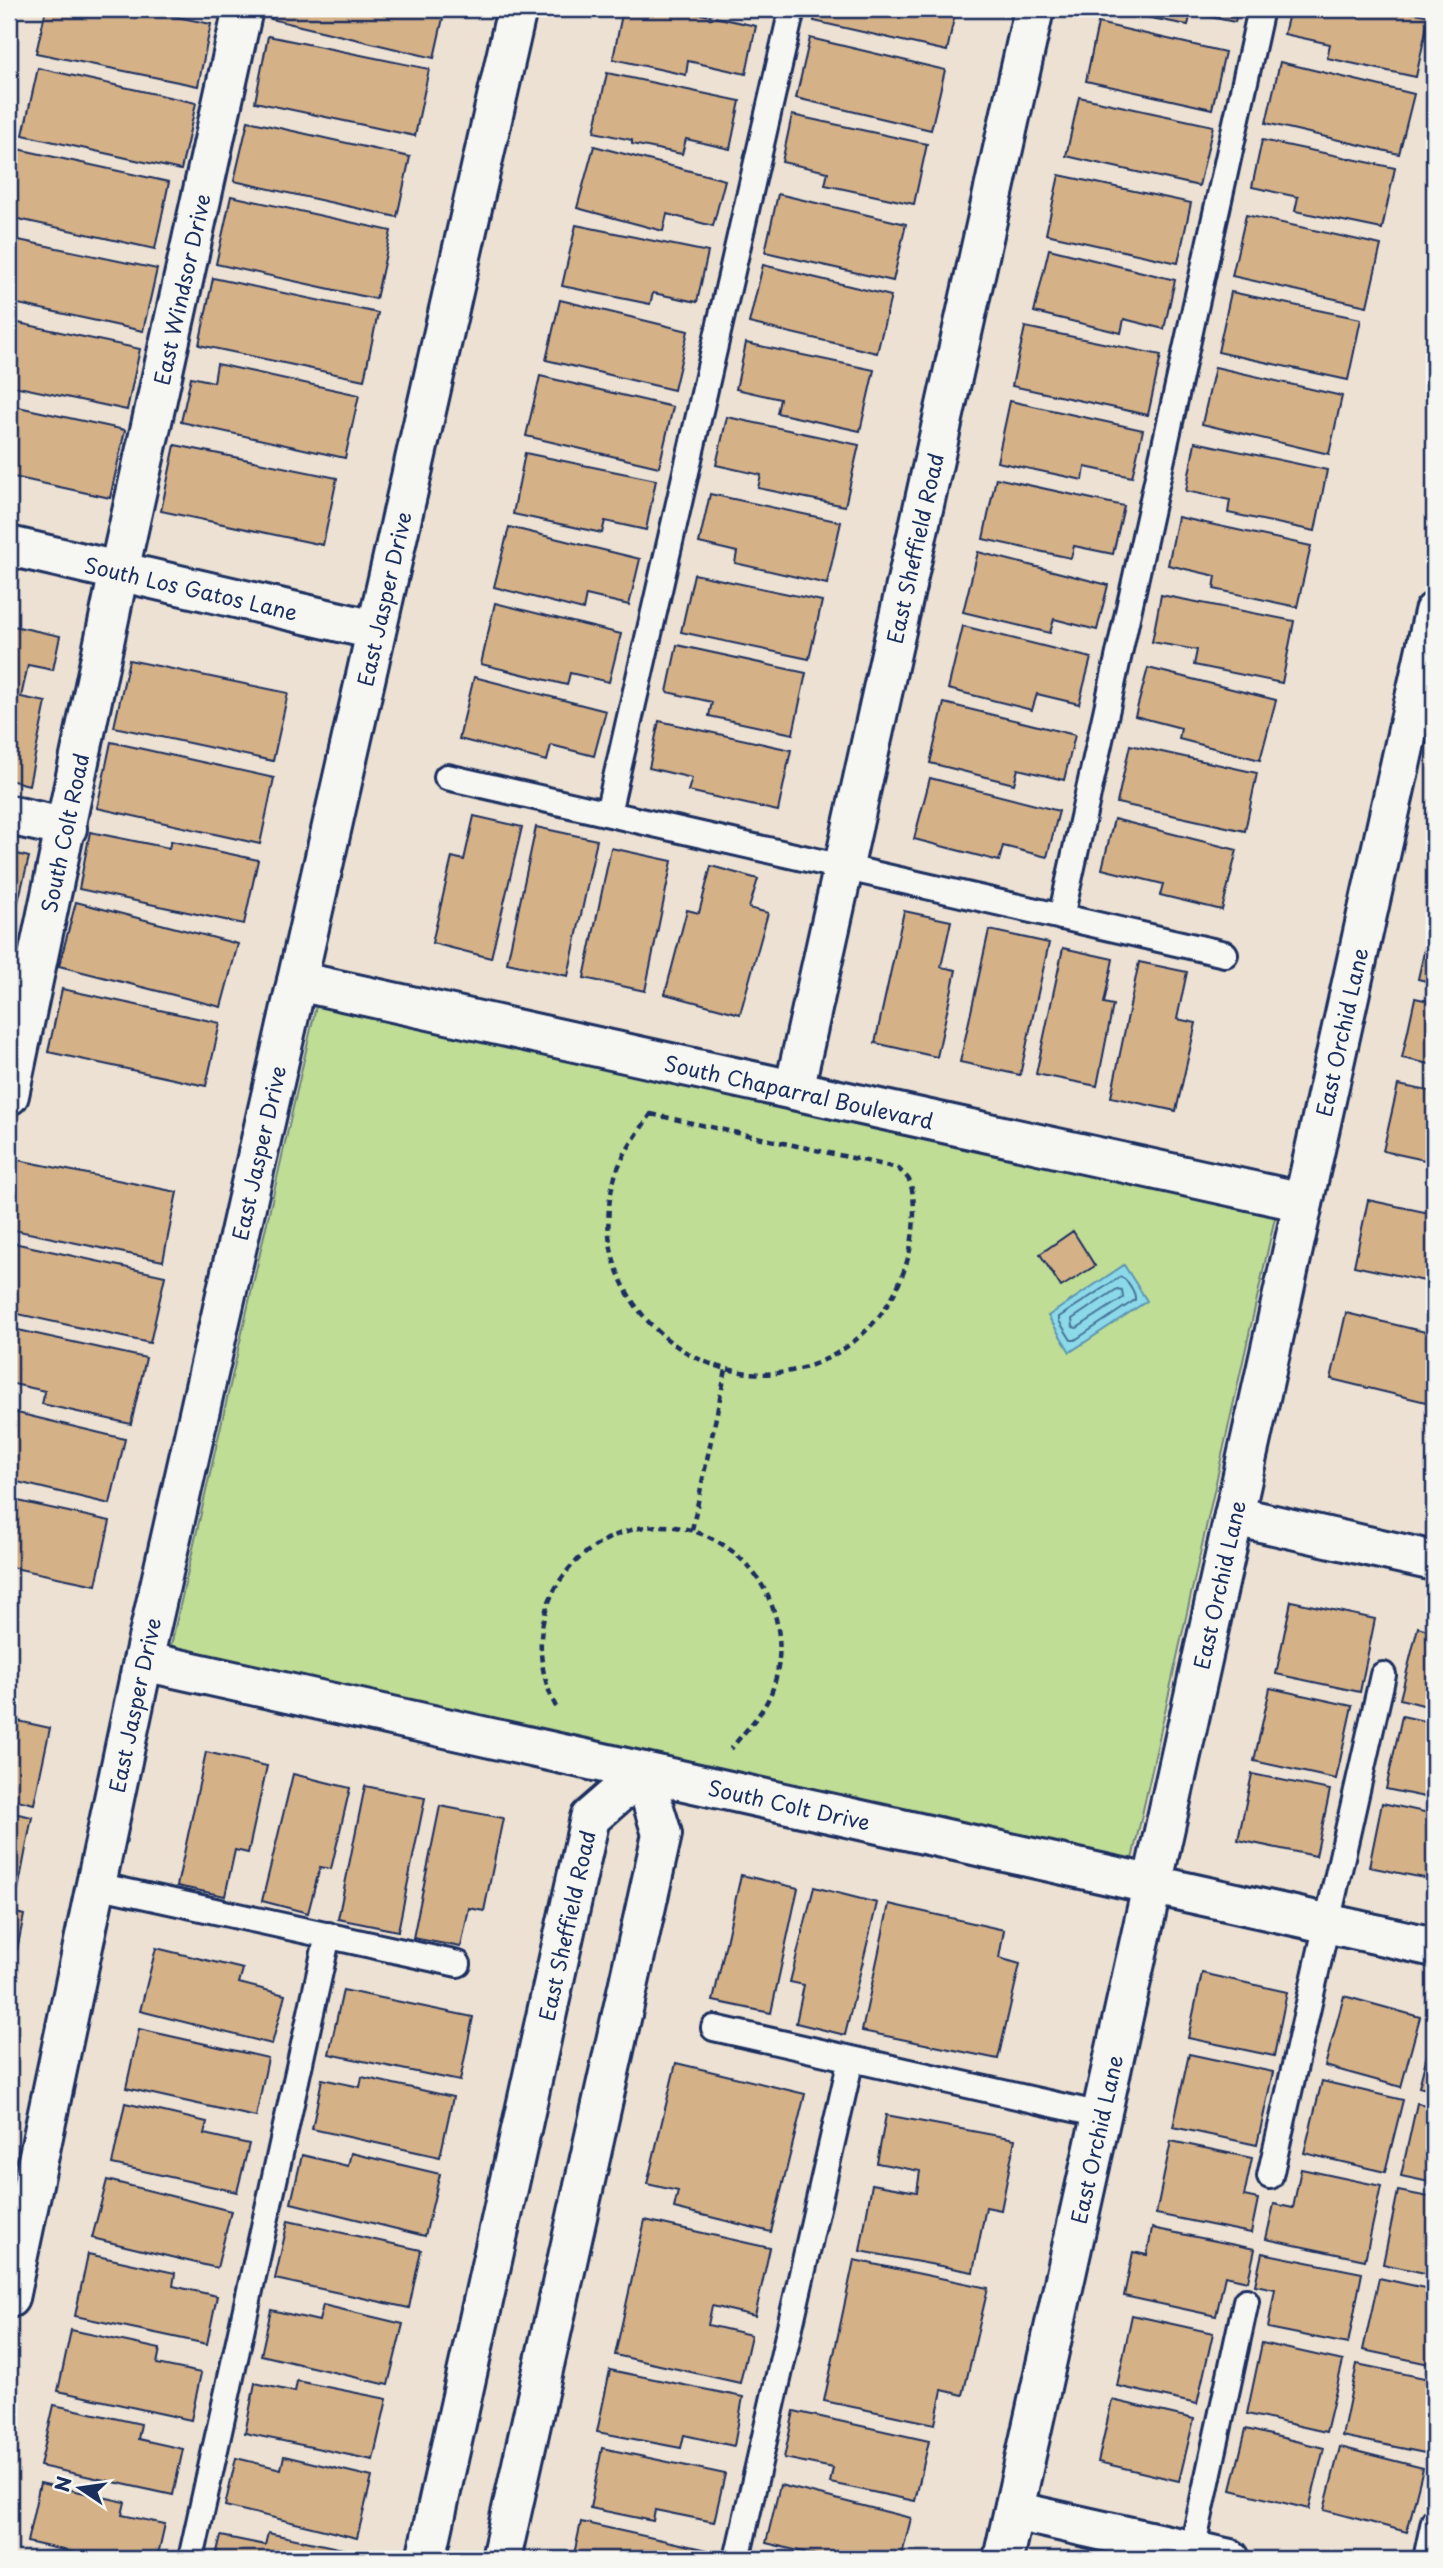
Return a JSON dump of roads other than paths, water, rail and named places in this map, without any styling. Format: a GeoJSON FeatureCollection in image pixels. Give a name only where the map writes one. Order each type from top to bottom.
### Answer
{"type":"FeatureCollection","features":[{"type":"Feature","properties":{"kind":"street","name":"East Windsor Drive"},"geometry":{"type":"LineString","coordinates":[[119,571],[243,9]]}},
{"type":"Feature","properties":{"kind":"street","name":"East Jasper Drive"},"geometry":{"type":"LineString","coordinates":[[9,2298],[143,1661],[517,9]]}},
{"type":"Feature","properties":{"kind":"street","name":"East Sheffield Road"},"geometry":{"type":"LineString","coordinates":[[794,1090],[1034,9]]}},
{"type":"Feature","properties":{"kind":"street","name":"South Los Gatos Lane"},"geometry":{"type":"LineString","coordinates":[[9,546],[375,630]]}},
{"type":"Feature","properties":{"kind":"street","name":"South Colt Road"},"geometry":{"type":"LineString","coordinates":[[9,1090],[119,571]]}},
{"type":"Feature","properties":{"kind":"street","name":"East Orchid Lane"},"geometry":{"type":"LineString","coordinates":[[1003,2559],[1434,612]]}},
{"type":"Feature","properties":{"kind":"street"},"geometry":{"type":"LineString","coordinates":[[9,816],[66,828]]}},
{"type":"Feature","properties":{"kind":"street","name":"South Chaparral Boulevard"},"geometry":{"type":"LineString","coordinates":[[297,981],[1303,1202]]}},
{"type":"Feature","properties":{"kind":"street"},"geometry":{"type":"LineString","coordinates":[[1234,1516],[1434,1561]]}},
{"type":"Feature","properties":{"kind":"street","name":"South Colt Drive"},"geometry":{"type":"LineString","coordinates":[[143,1661],[1434,1947]]}},
{"type":"Feature","properties":{"kind":"street","name":"East Sheffield Road"},"geometry":{"type":"LineString","coordinates":[[426,2559],[590,1818],[643,1772]]}},
{"type":"Feature","properties":{"kind":"street"},"geometry":{"type":"LineString","coordinates":[[501,2559],[662,1834],[643,1772]]}},
{"type":"Feature","properties":{"kind":"street"},"geometry":{"type":"LineString","coordinates":[[1014,2511],[1230,2559]]}},
{"type":"Feature","properties":{"kind":"lane"},"geometry":{"type":"LineString","coordinates":[[608,813],[792,9]]}},
{"type":"Feature","properties":{"kind":"lane"},"geometry":{"type":"LineString","coordinates":[[1061,917],[1261,9]]}},
{"type":"Feature","properties":{"kind":"lane"},"geometry":{"type":"LineString","coordinates":[[447,777],[1225,954]]}},
{"type":"Feature","properties":{"kind":"lane"},"geometry":{"type":"LineString","coordinates":[[1270,2176],[1384,1675]]}},
{"type":"Feature","properties":{"kind":"lane"},"geometry":{"type":"LineString","coordinates":[[96,1885],[458,1964]]}},
{"type":"Feature","properties":{"kind":"lane"},"geometry":{"type":"LineString","coordinates":[[191,2559],[328,1935]]}},
{"type":"Feature","properties":{"kind":"lane"},"geometry":{"type":"LineString","coordinates":[[714,2028],[1101,2115]]}},
{"type":"Feature","properties":{"kind":"lane"},"geometry":{"type":"LineString","coordinates":[[737,2559],[851,2059]]}},
{"type":"Feature","properties":{"kind":"lane"},"geometry":{"type":"LineString","coordinates":[[1192,2551],[1246,2301]]}},
{"type":"Feature","properties":{"kind":"lane"},"geometry":{"type":"LineString","coordinates":[[1426,2559],[1434,2521]]}},
{"type":"Feature","properties":{"kind":"water"},"geometry":{"type":"Polygon","coordinates":[[[1124,1265],[1147,1301],[1070,1352],[1048,1316],[1124,1265]]]}}]}
